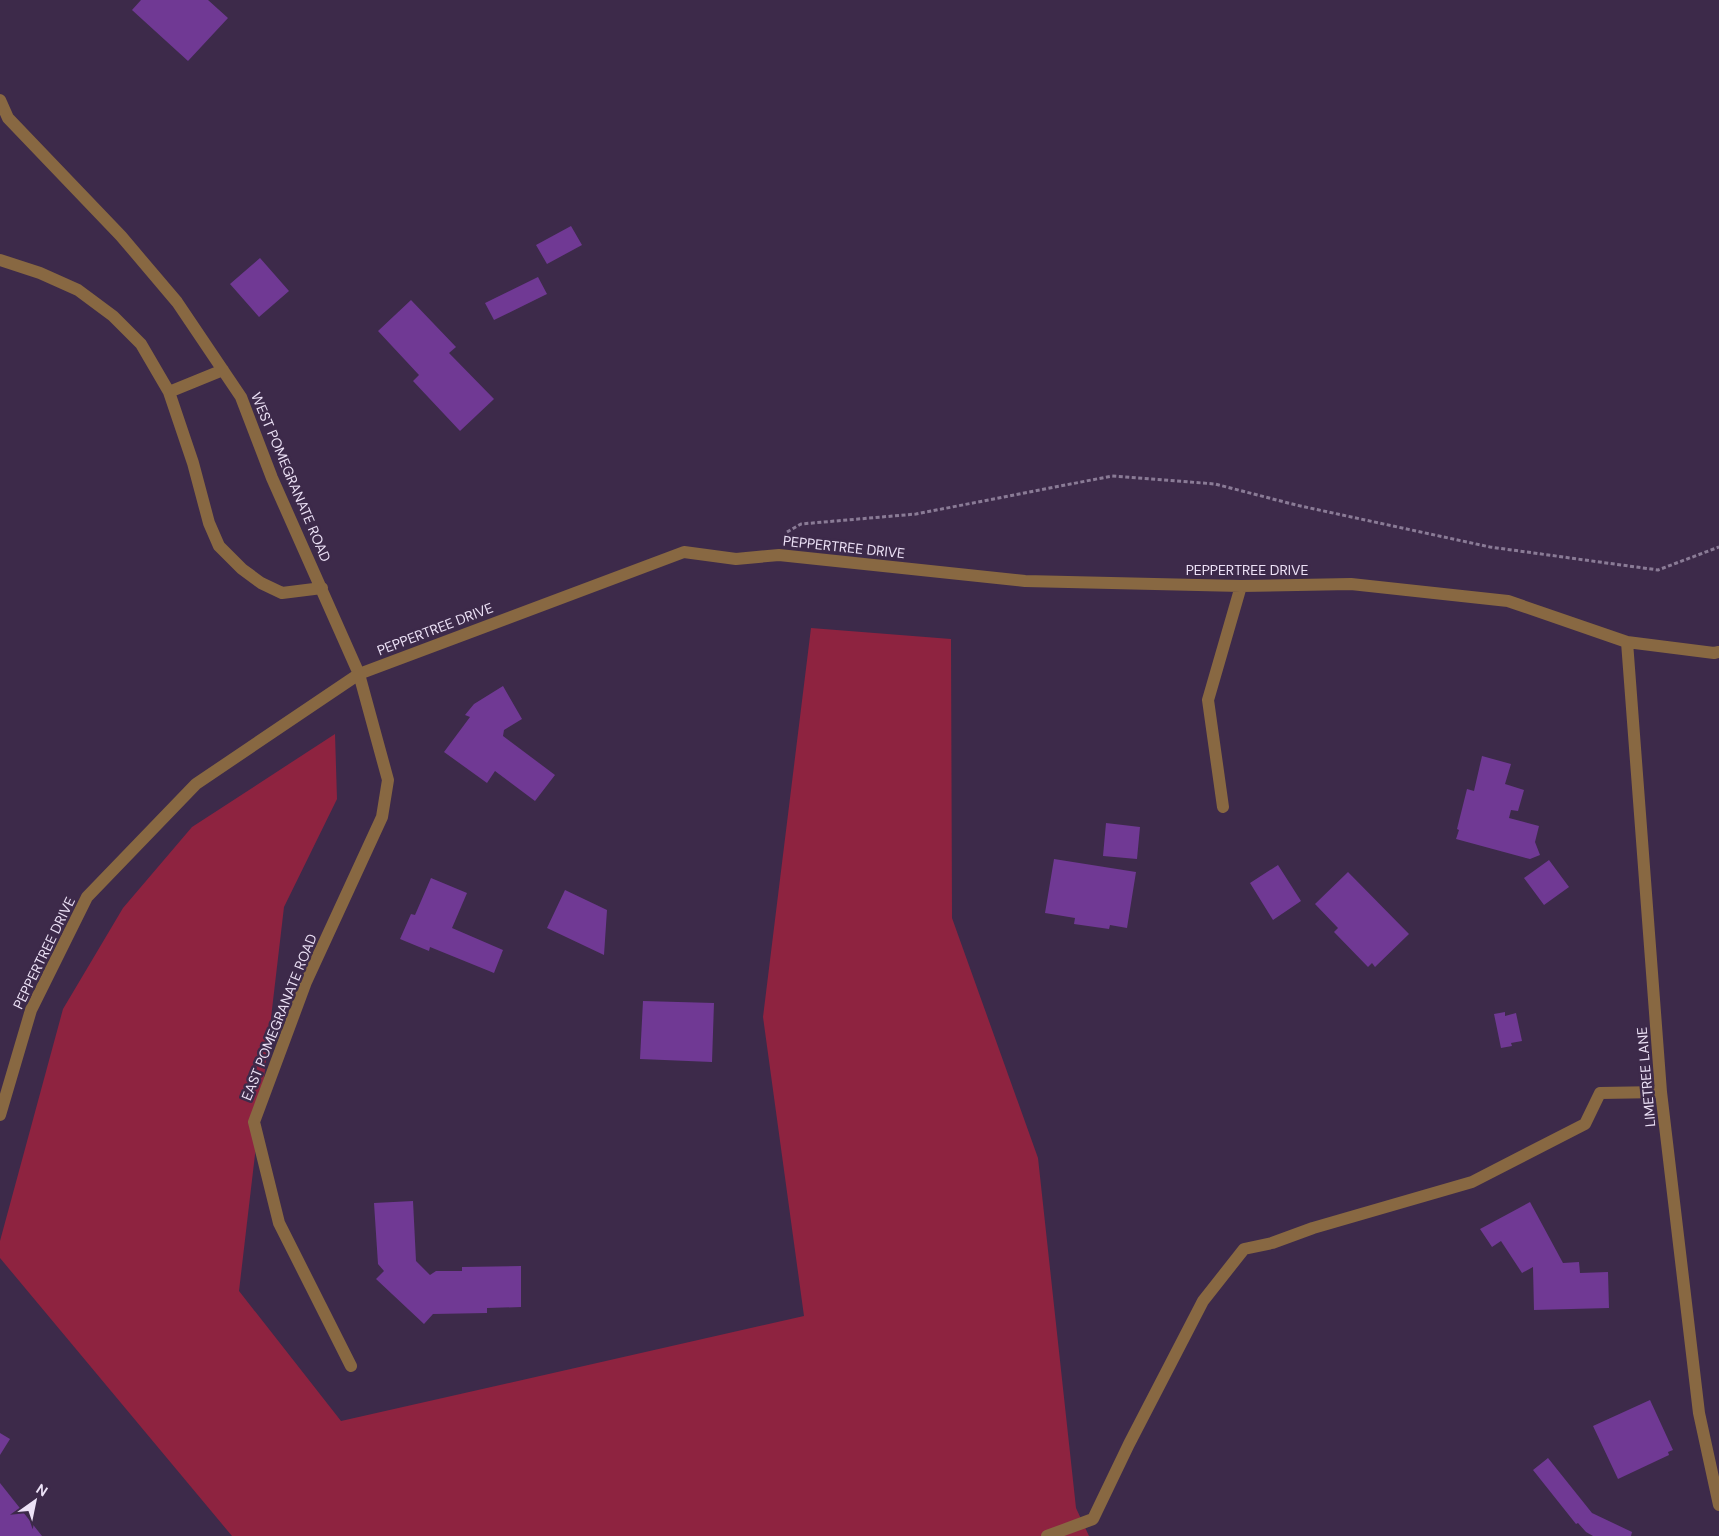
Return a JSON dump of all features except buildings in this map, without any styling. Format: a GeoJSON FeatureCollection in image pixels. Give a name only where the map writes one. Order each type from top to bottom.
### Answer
{"type":"FeatureCollection","features":[{"type":"Feature","properties":{"kind":"street","name":"WEST POMEGRANATE ROAD"},"geometry":{"type":"LineString","coordinates":[[0,100],[8,118],[121,236],[177,302],[241,397],[272,478],[359,674]]}},
{"type":"Feature","properties":{"kind":"street"},"geometry":{"type":"LineString","coordinates":[[0,260],[40,273],[78,290],[112,316],[141,344],[169,392],[193,463],[209,524],[219,546],[242,569],[261,583],[282,593],[322,588]]}},
{"type":"Feature","properties":{"kind":"street"},"geometry":{"type":"LineString","coordinates":[[169,392],[223,370]]}},
{"type":"Feature","properties":{"kind":"street","name":"PEPPERTREE DRIVE"},"geometry":{"type":"LineString","coordinates":[[0,1115],[31,1010],[87,897],[196,784],[359,674],[684,552],[736,558],[778,555],[1025,581],[1241,586],[1351,584],[1508,601],[1627,642],[1714,653],[1719,652]]}},
{"type":"Feature","properties":{"kind":"street"},"geometry":{"type":"LineString","coordinates":[[1223,806],[1208,700],[1241,586]]}},
{"type":"Feature","properties":{"kind":"street","name":"LIMETREE LANE"},"geometry":{"type":"LineString","coordinates":[[1627,642],[1661,1092],[1698,1413],[1719,1505]]}},
{"type":"Feature","properties":{"kind":"street","name":"EAST POMEGRANATE ROAD"},"geometry":{"type":"LineString","coordinates":[[351,1366],[279,1223],[254,1122],[306,982],[382,817],[388,780],[359,674]]}},
{"type":"Feature","properties":{"kind":"street"},"geometry":{"type":"LineString","coordinates":[[1047,1536],[1093,1519],[1129,1444],[1203,1301],[1244,1249],[1272,1243],[1322,1225],[1472,1182],[1585,1124],[1600,1093],[1661,1092]]}},
{"type":"Feature","properties":{"kind":"path"},"geometry":{"type":"LineString","coordinates":[[785,533],[801,524],[916,514],[1112,476],[1215,484],[1296,505],[1490,547],[1658,570],[1719,547]]}},
{"type":"Feature","properties":{"kind":"shaded area"},"geometry":{"type":"Polygon","coordinates":[[[811,628],[951,639],[952,918],[1038,1158],[1076,1508],[1089,1536],[232,1536],[0,1258],[0,1241],[63,1009],[123,908],[192,827],[335,734],[337,799],[284,907],[239,1291],[341,1421],[804,1316],[763,1017],[811,628]]]}}]}
